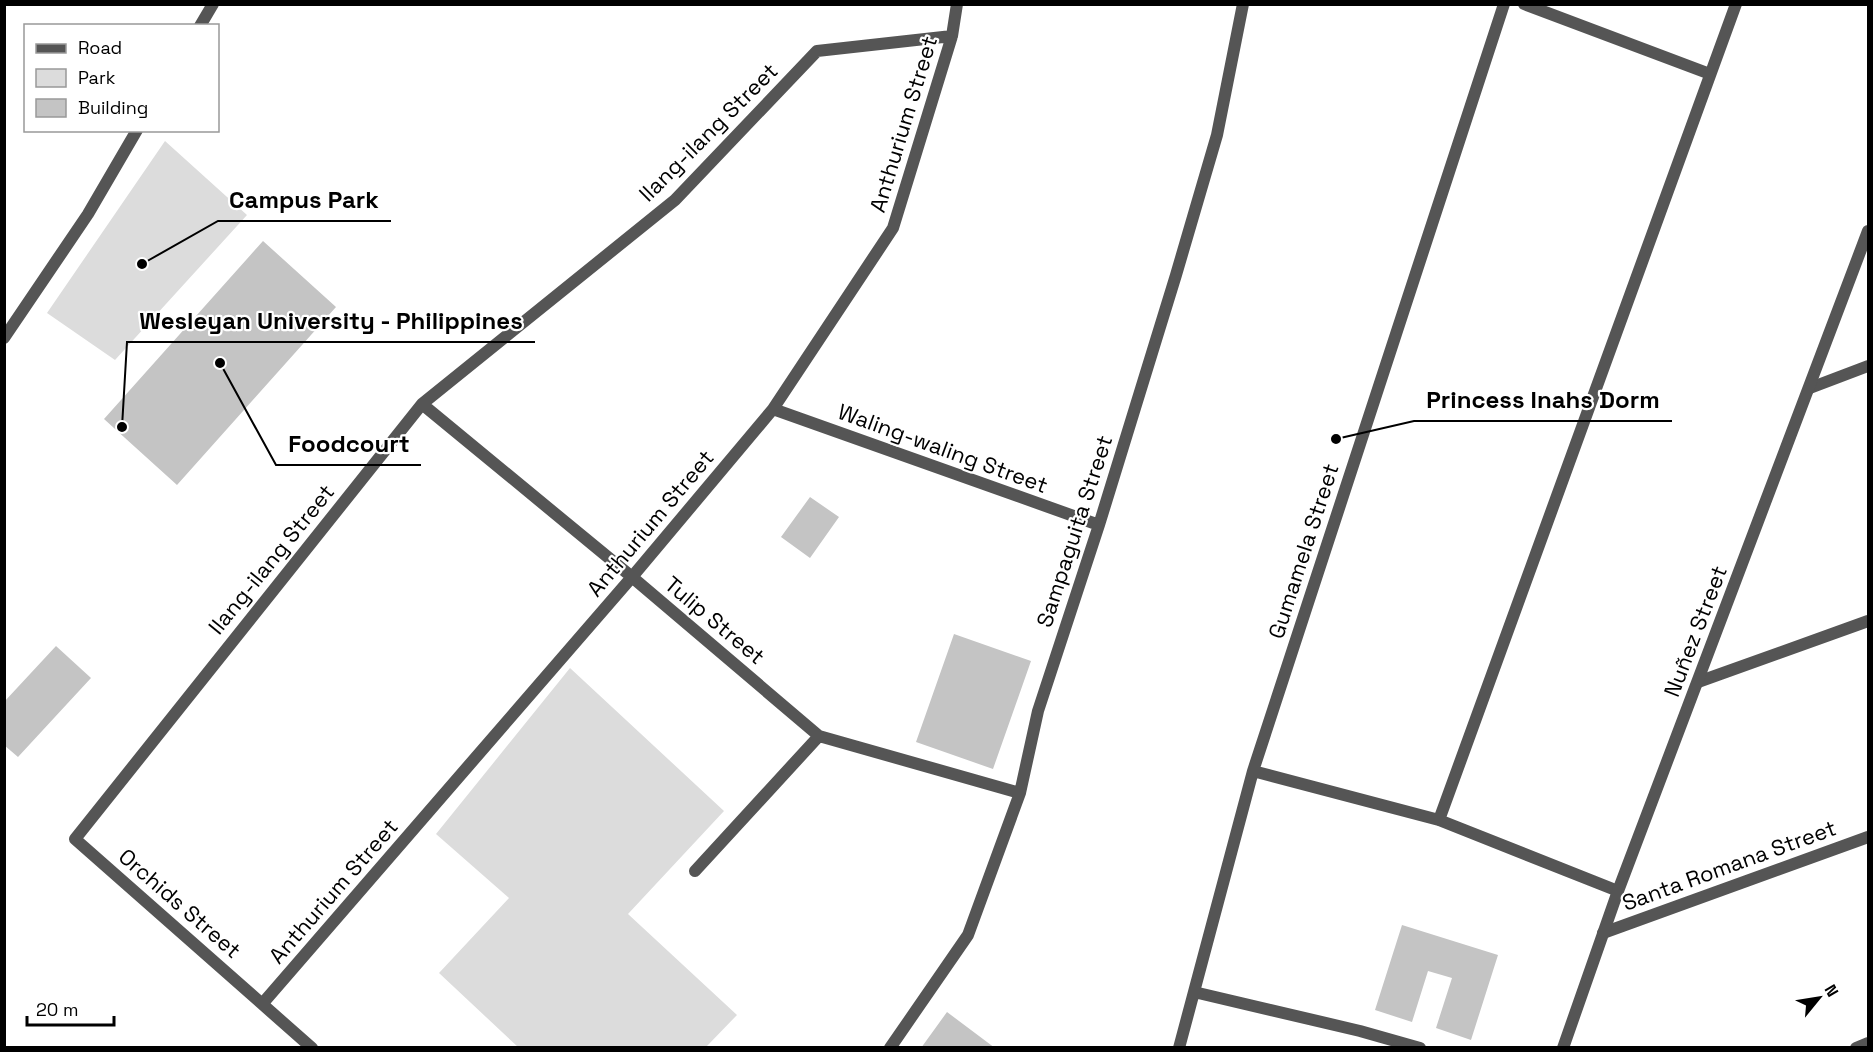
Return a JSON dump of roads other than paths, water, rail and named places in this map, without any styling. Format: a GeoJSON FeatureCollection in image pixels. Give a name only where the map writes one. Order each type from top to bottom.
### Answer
{"type":"FeatureCollection","features":[{"type":"Feature","properties":{"kind":"street"},"geometry":{"type":"LineString","coordinates":[[201,24],[213,4]]}},
{"type":"Feature","properties":{"kind":"street","name":"Anthurium Street"},"geometry":{"type":"LineString","coordinates":[[263,1003],[632,577],[773,409],[893,228],[952,36],[957,4]]}},
{"type":"Feature","properties":{"kind":"street","name":"Sampaguita Street"},"geometry":{"type":"LineString","coordinates":[[890,1047],[968,935],[1020,793],[1038,711],[1099,525],[1217,135],[1243,4]]}},
{"type":"Feature","properties":{"kind":"street","name":"Gumamela Street"},"geometry":{"type":"LineString","coordinates":[[1179,1047],[1253,771],[1504,4]]}},
{"type":"Feature","properties":{"kind":"street"},"geometry":{"type":"LineString","coordinates":[[1524,4],[1710,74]]}},
{"type":"Feature","properties":{"kind":"street"},"geometry":{"type":"LineString","coordinates":[[1439,820],[1736,4]]}},
{"type":"Feature","properties":{"kind":"street","name":"Ilang-ilang Street"},"geometry":{"type":"LineString","coordinates":[[75,839],[422,404],[675,200],[817,51],[952,36]]}},
{"type":"Feature","properties":{"kind":"street"},"geometry":{"type":"LineString","coordinates":[[4,338],[88,214],[136,132]]}},
{"type":"Feature","properties":{"kind":"street","name":"Nuñez Street"},"geometry":{"type":"LineString","coordinates":[[1563,1047],[1618,891],[1869,231]]}},
{"type":"Feature","properties":{"kind":"street"},"geometry":{"type":"LineString","coordinates":[[1810,388],[1869,366]]}},
{"type":"Feature","properties":{"kind":"street","name":"Tulip Street"},"geometry":{"type":"LineString","coordinates":[[422,404],[632,577],[819,736],[1020,793]]}},
{"type":"Feature","properties":{"kind":"street","name":"Waling-waling Street"},"geometry":{"type":"LineString","coordinates":[[773,409],[1099,525]]}},
{"type":"Feature","properties":{"kind":"street"},"geometry":{"type":"LineString","coordinates":[[1698,682],[1869,621]]}},
{"type":"Feature","properties":{"kind":"street"},"geometry":{"type":"LineString","coordinates":[[695,871],[819,736]]}},
{"type":"Feature","properties":{"kind":"street"},"geometry":{"type":"LineString","coordinates":[[1253,771],[1439,820],[1618,891]]}},
{"type":"Feature","properties":{"kind":"street","name":"Santa Romana Street"},"geometry":{"type":"LineString","coordinates":[[1603,933],[1869,837]]}},
{"type":"Feature","properties":{"kind":"street","name":"Orchids Street"},"geometry":{"type":"LineString","coordinates":[[75,839],[312,1047]]}},
{"type":"Feature","properties":{"kind":"street"},"geometry":{"type":"LineString","coordinates":[[1194,992],[1420,1047]]}},
{"type":"Feature","properties":{"kind":"street"},"geometry":{"type":"LineString","coordinates":[[1856,1047],[1869,1043]]}},
{"type":"Feature","properties":{"kind":"place","name":"Campus Park"},"geometry":{"type":"Point","coordinates":[142,264]}},
{"type":"Feature","properties":{"kind":"place","name":"Foodcourt"},"geometry":{"type":"Point","coordinates":[220,363]}},
{"type":"Feature","properties":{"kind":"place","name":"Wesleyan University - Philippines"},"geometry":{"type":"Point","coordinates":[122,427]}},
{"type":"Feature","properties":{"kind":"place","name":"Princess Inahs Dorm"},"geometry":{"type":"Point","coordinates":[1336,439]}}]}
